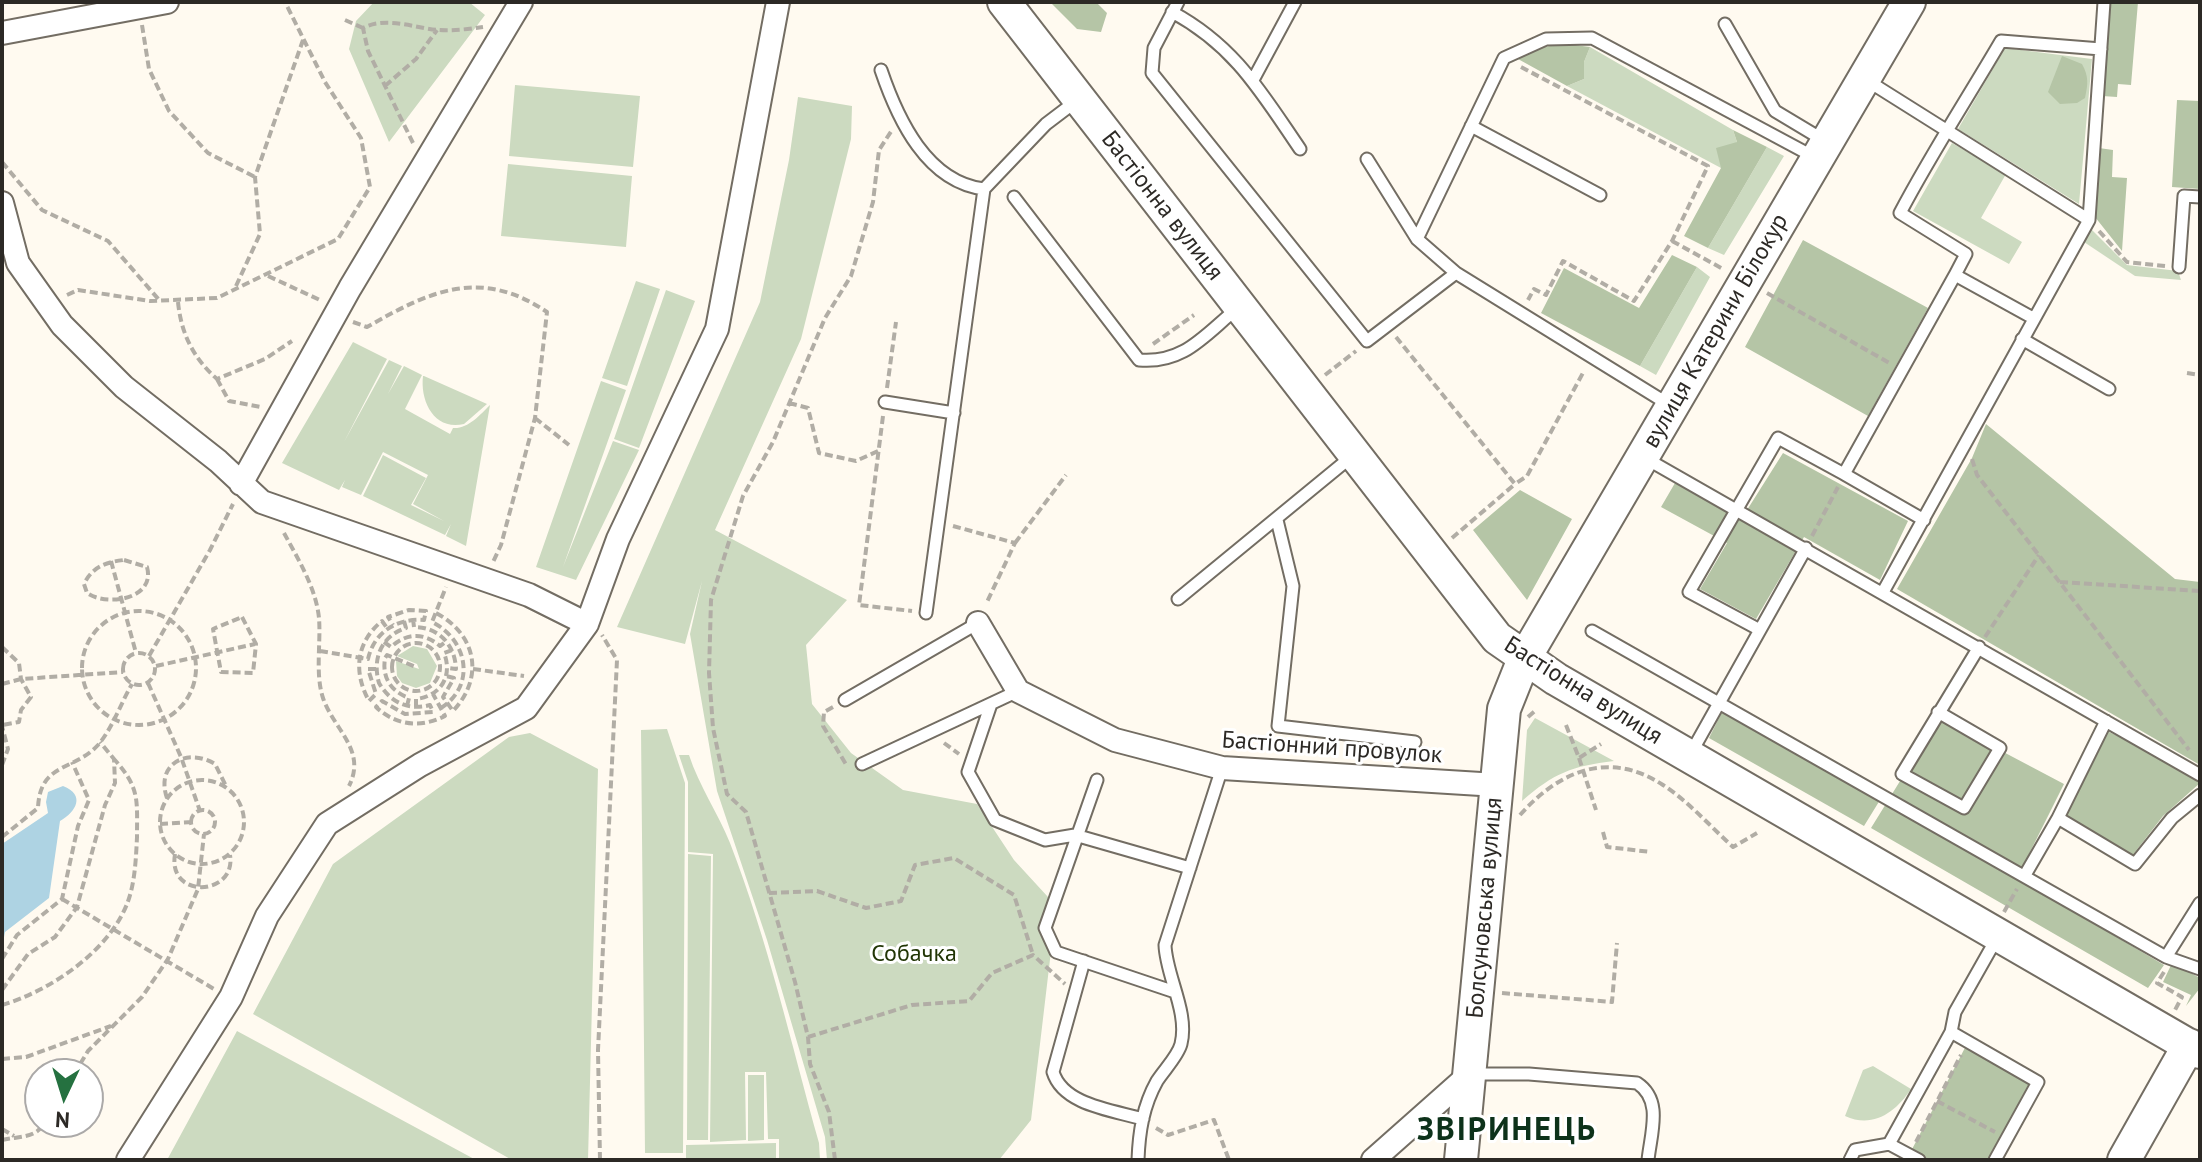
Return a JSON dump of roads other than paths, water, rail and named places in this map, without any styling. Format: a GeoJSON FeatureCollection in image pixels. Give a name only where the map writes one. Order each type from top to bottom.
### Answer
{"type":"FeatureCollection","features":[{"type":"Feature","properties":{"kind":"street"},"geometry":{"type":"LineString","coordinates":[[2,33],[167,2]]}},
{"type":"Feature","properties":{"kind":"street"},"geometry":{"type":"LineString","coordinates":[[241,484],[338,309],[521,2]]}},
{"type":"Feature","properties":{"kind":"street"},"geometry":{"type":"LineString","coordinates":[[128,1160],[231,997],[267,916],[327,824],[420,765],[526,708],[587,624],[618,539],[717,329],[778,2]]}},
{"type":"Feature","properties":{"kind":"street","name":"Бастіонна вулиця"},"geometry":{"type":"LineString","coordinates":[[1004,2],[1478,617],[1524,659],[2194,1049]]}},
{"type":"Feature","properties":{"kind":"street","name":"вулиця Катерини Білокур"},"geometry":{"type":"LineString","coordinates":[[1524,659],[1909,2]]}},
{"type":"Feature","properties":{"kind":"street"},"geometry":{"type":"LineString","coordinates":[[2,203],[18,263],[62,325],[124,387],[218,461],[262,502],[529,595],[587,624]]}},
{"type":"Feature","properties":{"kind":"street"},"geometry":{"type":"LineString","coordinates":[[982,613],[1018,691]]}},
{"type":"Feature","properties":{"kind":"street","name":"Болсуновська вулиця"},"geometry":{"type":"LineString","coordinates":[[1461,1160],[1504,709],[1524,659]]}},
{"type":"Feature","properties":{"kind":"street","name":"Бастіонний провулок"},"geometry":{"type":"LineString","coordinates":[[1018,691],[1115,740],[1222,768],[1497,785]]}},
{"type":"Feature","properties":{"kind":"street"},"geometry":{"type":"LineString","coordinates":[[2124,1160],[2194,1049]]}},
{"type":"Feature","properties":{"kind":"street"},"geometry":{"type":"LineString","coordinates":[[1373,1160],[1470,1074]]}},
{"type":"Feature","properties":{"kind":"lane"},"geometry":{"type":"LineString","coordinates":[[1253,80],[1295,2]]}},
{"type":"Feature","properties":{"kind":"lane"},"geometry":{"type":"LineString","coordinates":[[1883,592],[2089,220],[2104,2]]}},
{"type":"Feature","properties":{"kind":"lane"},"geometry":{"type":"LineString","coordinates":[[1300,149],[1253,80],[1219,41],[1175,7],[1154,48],[1152,73],[1367,341],[1456,273]]}},
{"type":"Feature","properties":{"kind":"lane"},"geometry":{"type":"LineString","coordinates":[[1725,24],[1775,111],[1822,150]]}},
{"type":"Feature","properties":{"kind":"lane"},"geometry":{"type":"LineString","coordinates":[[1417,239],[1504,58],[1546,39],[1592,38],[1822,150]]}},
{"type":"Feature","properties":{"kind":"lane"},"geometry":{"type":"LineString","coordinates":[[1844,474],[1966,254],[1900,213],[1945,129],[1958,114],[2001,41],[2101,49]]}},
{"type":"Feature","properties":{"kind":"lane"},"geometry":{"type":"LineString","coordinates":[[881,70],[893,104],[928,160],[945,177],[965,187],[984,189]]}},
{"type":"Feature","properties":{"kind":"lane"},"geometry":{"type":"LineString","coordinates":[[1864,79],[2089,220]]}},
{"type":"Feature","properties":{"kind":"lane"},"geometry":{"type":"LineString","coordinates":[[926,613],[984,189],[1046,124],[1079,99]]}},
{"type":"Feature","properties":{"kind":"lane"},"geometry":{"type":"LineString","coordinates":[[1471,126],[1600,195]]}},
{"type":"Feature","properties":{"kind":"lane"},"geometry":{"type":"LineString","coordinates":[[1367,159],[1417,239],[1456,273],[1672,407]]}},
{"type":"Feature","properties":{"kind":"lane"},"geometry":{"type":"LineString","coordinates":[[2179,267],[2184,196],[2200,197]]}},
{"type":"Feature","properties":{"kind":"lane"},"geometry":{"type":"LineString","coordinates":[[1014,197],[1139,360],[1161,362],[1180,355],[1239,306]]}},
{"type":"Feature","properties":{"kind":"lane"},"geometry":{"type":"LineString","coordinates":[[1955,275],[2033,318]]}},
{"type":"Feature","properties":{"kind":"lane"},"geometry":{"type":"LineString","coordinates":[[2022,339],[2109,389]]}},
{"type":"Feature","properties":{"kind":"lane"},"geometry":{"type":"LineString","coordinates":[[885,402],[954,413]]}},
{"type":"Feature","properties":{"kind":"lane"},"geometry":{"type":"LineString","coordinates":[[1760,630],[1689,592],[1778,438],[1924,520]]}},
{"type":"Feature","properties":{"kind":"lane"},"geometry":{"type":"LineString","coordinates":[[1178,599],[1353,455]]}},
{"type":"Feature","properties":{"kind":"lane"},"geometry":{"type":"LineString","coordinates":[[1643,457],[1738,508],[2200,775]]}},
{"type":"Feature","properties":{"kind":"lane"},"geometry":{"type":"LineString","coordinates":[[1277,520],[1293,586],[1278,726],[1415,742]]}},
{"type":"Feature","properties":{"kind":"lane"},"geometry":{"type":"LineString","coordinates":[[1690,757],[1806,548]]}},
{"type":"Feature","properties":{"kind":"lane"},"geometry":{"type":"LineString","coordinates":[[845,700],[982,613]]}},
{"type":"Feature","properties":{"kind":"lane"},"geometry":{"type":"LineString","coordinates":[[1592,631],[2168,959],[2200,969]]}},
{"type":"Feature","properties":{"kind":"lane"},"geometry":{"type":"LineString","coordinates":[[1938,712],[2000,748],[1964,808],[1902,774],[1938,712],[1979,647]]}},
{"type":"Feature","properties":{"kind":"lane"},"geometry":{"type":"LineString","coordinates":[[857,767],[1018,691]]}},
{"type":"Feature","properties":{"kind":"lane"},"geometry":{"type":"LineString","coordinates":[[991,704],[968,772],[995,820],[1045,840],[1075,835],[1190,868]]}},
{"type":"Feature","properties":{"kind":"lane"},"geometry":{"type":"LineString","coordinates":[[2025,875],[2058,818],[2106,721]]}},
{"type":"Feature","properties":{"kind":"lane"},"geometry":{"type":"LineString","coordinates":[[1138,1160],[1143,1119],[1157,1082],[1181,1044],[1175,992],[1165,965],[1165,945],[1222,768]]}},
{"type":"Feature","properties":{"kind":"lane"},"geometry":{"type":"LineString","coordinates":[[1097,780],[1075,835],[1045,928],[1056,952],[1175,992]]}},
{"type":"Feature","properties":{"kind":"lane"},"geometry":{"type":"LineString","coordinates":[[2058,818],[2135,864],[2172,818],[2200,795]]}},
{"type":"Feature","properties":{"kind":"lane"},"geometry":{"type":"LineString","coordinates":[[2168,959],[2200,903]]}},
{"type":"Feature","properties":{"kind":"lane"},"geometry":{"type":"LineString","coordinates":[[1889,1144],[1951,1032],[1955,1012],[1998,936]]}},
{"type":"Feature","properties":{"kind":"lane"},"geometry":{"type":"LineString","coordinates":[[1084,961],[1053,1072],[1057,1087],[1071,1096],[1143,1119]]}},
{"type":"Feature","properties":{"kind":"lane"},"geometry":{"type":"LineString","coordinates":[[1951,1032],[2038,1082],[1995,1160]]}},
{"type":"Feature","properties":{"kind":"lane"},"geometry":{"type":"LineString","coordinates":[[1470,1074],[1542,1075],[1637,1083],[1650,1092],[1654,1105],[1648,1160]]}},
{"type":"Feature","properties":{"kind":"lane"},"geometry":{"type":"LineString","coordinates":[[1850,1160],[1855,1150],[1889,1144],[1914,1157]]}},
{"type":"Feature","properties":{"kind":"water"},"geometry":{"type":"Polygon","coordinates":[[[63,786],[74,794],[76,804],[60,821],[49,898],[5,932],[2,948],[2,844],[48,813],[48,792],[63,786]]]}},
{"type":"Feature","properties":{"kind":"district","name":"ЗВІРИНЕЦЬ"},"geometry":{"type":"Point","coordinates":[1507,1131]}},
{"type":"Feature","properties":{"kind":"park label","name":"Собачка"},"geometry":{"type":"Point","coordinates":[914,954]}}]}
